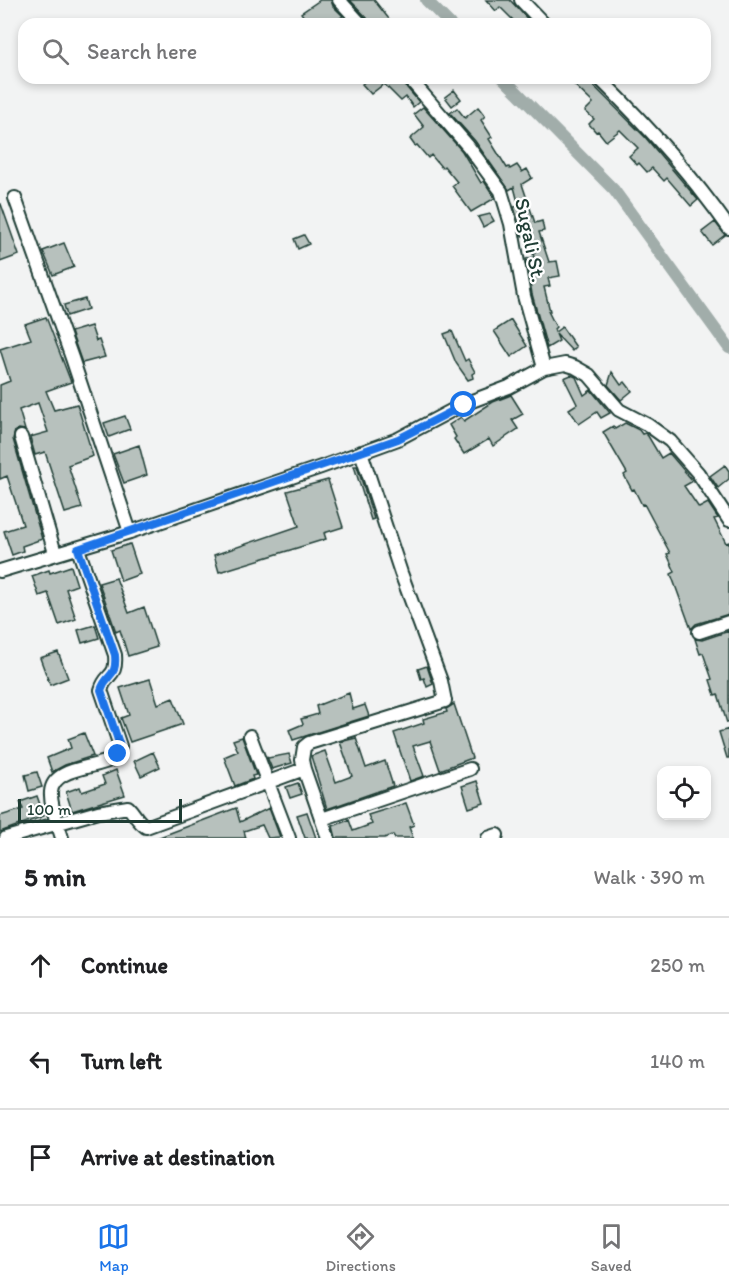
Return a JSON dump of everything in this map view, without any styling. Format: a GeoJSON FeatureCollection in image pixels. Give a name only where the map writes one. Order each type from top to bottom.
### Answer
{"type":"FeatureCollection","features":[{"type":"Feature","properties":{"kind":"street"},"geometry":{"type":"LineString","coordinates":[[339,0],[356,18]]}},
{"type":"Feature","properties":{"kind":"street"},"geometry":{"type":"LineString","coordinates":[[521,0],[538,18]]}},
{"type":"Feature","properties":{"kind":"street","name":"Sugali St."},"geometry":{"type":"LineString","coordinates":[[414,84],[468,146],[501,191],[511,224],[524,296],[544,368]]}},
{"type":"Feature","properties":{"kind":"street"},"geometry":{"type":"LineString","coordinates":[[605,84],[677,161],[709,199],[729,228]]}},
{"type":"Feature","properties":{"kind":"street"},"geometry":{"type":"LineString","coordinates":[[15,198],[72,358],[130,532]]}},
{"type":"Feature","properties":{"kind":"street"},"geometry":{"type":"LineString","coordinates":[[0,571],[130,532],[398,439],[544,368],[565,364],[589,375],[619,410],[648,425],[670,441],[698,473],[729,520]]}},
{"type":"Feature","properties":{"kind":"street"},"geometry":{"type":"LineString","coordinates":[[21,437],[55,553]]}},
{"type":"Feature","properties":{"kind":"street"},"geometry":{"type":"LineString","coordinates":[[328,838],[304,769],[302,750],[309,743],[445,701],[441,681],[401,573],[361,452]]}},
{"type":"Feature","properties":{"kind":"street"},"geometry":{"type":"LineString","coordinates":[[62,838],[51,795],[52,786],[57,779],[75,770],[113,759],[118,754],[120,746],[101,690],[102,685],[114,673],[115,655],[78,549]]}},
{"type":"Feature","properties":{"kind":"street"},"geometry":{"type":"LineString","coordinates":[[699,632],[729,622]]}},
{"type":"Feature","properties":{"kind":"street"},"geometry":{"type":"LineString","coordinates":[[250,736],[289,838]]}},
{"type":"Feature","properties":{"kind":"street"},"geometry":{"type":"LineString","coordinates":[[6,838],[98,812],[128,807],[134,812],[138,821],[146,827],[304,769]]}},
{"type":"Feature","properties":{"kind":"street"},"geometry":{"type":"LineString","coordinates":[[322,819],[470,769]]}},
{"type":"Feature","properties":{"kind":"building"},"geometry":{"type":"Polygon","coordinates":[[[320,0],[331,0],[333,6],[343,16],[340,18],[305,18],[301,13],[320,0]]]}},
{"type":"Feature","properties":{"kind":"building"},"geometry":{"type":"Polygon","coordinates":[[[350,0],[374,0],[388,18],[367,18],[350,0]]]}},
{"type":"Feature","properties":{"kind":"building"},"geometry":{"type":"Polygon","coordinates":[[[486,0],[510,0],[526,18],[511,18],[500,7],[496,11],[486,0]]]}},
{"type":"Feature","properties":{"kind":"building"},"geometry":{"type":"Polygon","coordinates":[[[362,84],[384,84],[371,94],[362,84]]]}},
{"type":"Feature","properties":{"kind":"building"},"geometry":{"type":"Polygon","coordinates":[[[384,84],[404,84],[419,102],[413,107],[406,97],[401,101],[384,84]]]}},
{"type":"Feature","properties":{"kind":"building"},"geometry":{"type":"Polygon","coordinates":[[[573,84],[592,84],[645,137],[698,200],[691,206],[667,178],[664,181],[652,168],[647,172],[639,163],[637,165],[629,156],[638,148],[620,130],[606,141],[598,131],[596,132],[589,124],[594,119],[585,111],[593,103],[573,84]]]}},
{"type":"Feature","properties":{"kind":"building"},"geometry":{"type":"Polygon","coordinates":[[[454,90],[461,99],[452,106],[445,97],[454,90]]]}},
{"type":"Feature","properties":{"kind":"building"},"geometry":{"type":"Polygon","coordinates":[[[423,107],[462,151],[481,183],[484,181],[495,198],[471,212],[452,186],[457,182],[444,166],[442,168],[431,155],[428,158],[417,145],[415,146],[410,139],[424,127],[414,114],[423,107]]]}},
{"type":"Feature","properties":{"kind":"building"},"geometry":{"type":"Polygon","coordinates":[[[478,107],[485,116],[481,120],[492,137],[489,139],[507,168],[510,169],[517,165],[522,172],[527,169],[532,178],[522,184],[535,223],[542,221],[544,231],[539,232],[549,262],[557,261],[560,276],[548,278],[550,286],[544,287],[550,311],[548,311],[556,327],[555,332],[562,327],[576,347],[572,351],[556,334],[559,341],[547,348],[532,294],[526,259],[534,257],[535,253],[529,235],[522,236],[514,207],[519,206],[514,187],[509,190],[475,141],[450,113],[457,108],[465,118],[478,107]]]}},
{"type":"Feature","properties":{"kind":"building"},"geometry":{"type":"Polygon","coordinates":[[[0,205],[19,255],[0,262],[0,205]]]}},
{"type":"Feature","properties":{"kind":"building"},"geometry":{"type":"Polygon","coordinates":[[[490,214],[494,221],[483,227],[478,217],[490,214]]]}},
{"type":"Feature","properties":{"kind":"building"},"geometry":{"type":"Polygon","coordinates":[[[715,222],[725,235],[712,245],[702,232],[715,222]]]}},
{"type":"Feature","properties":{"kind":"building"},"geometry":{"type":"Polygon","coordinates":[[[304,235],[309,244],[298,249],[294,239],[304,235]]]}},
{"type":"Feature","properties":{"kind":"building"},"geometry":{"type":"Polygon","coordinates":[[[64,243],[74,267],[53,275],[43,251],[64,243]]]}},
{"type":"Feature","properties":{"kind":"building"},"geometry":{"type":"Polygon","coordinates":[[[85,299],[88,309],[67,316],[64,305],[85,299]]]}},
{"type":"Feature","properties":{"kind":"building"},"geometry":{"type":"Polygon","coordinates":[[[46,317],[71,382],[46,391],[54,410],[77,404],[93,456],[68,465],[82,508],[65,513],[45,452],[35,455],[30,437],[48,432],[38,403],[19,410],[25,430],[15,431],[13,439],[42,539],[22,546],[23,551],[12,555],[4,531],[23,525],[7,476],[0,479],[0,385],[10,381],[0,349],[31,339],[25,324],[46,317]]]}},
{"type":"Feature","properties":{"kind":"building"},"geometry":{"type":"Polygon","coordinates":[[[511,320],[527,346],[511,357],[494,331],[511,320]]]}},
{"type":"Feature","properties":{"kind":"building"},"geometry":{"type":"Polygon","coordinates":[[[91,326],[105,357],[82,363],[71,332],[91,326]]]}},
{"type":"Feature","properties":{"kind":"building"},"geometry":{"type":"Polygon","coordinates":[[[452,331],[465,361],[468,359],[475,372],[472,374],[473,378],[468,380],[456,363],[444,334],[452,331]]]}},
{"type":"Feature","properties":{"kind":"building"},"geometry":{"type":"Polygon","coordinates":[[[612,372],[621,385],[625,382],[632,391],[621,400],[608,385],[612,372]]]}},
{"type":"Feature","properties":{"kind":"building"},"geometry":{"type":"Polygon","coordinates":[[[571,375],[576,377],[584,395],[591,390],[610,413],[601,418],[597,412],[579,424],[569,409],[577,404],[564,378],[571,375]]]}},
{"type":"Feature","properties":{"kind":"building"},"geometry":{"type":"Polygon","coordinates":[[[511,395],[523,414],[512,420],[518,429],[493,446],[489,439],[464,454],[454,439],[456,437],[449,425],[461,417],[464,421],[493,402],[511,395]]]}},
{"type":"Feature","properties":{"kind":"building"},"geometry":{"type":"Polygon","coordinates":[[[125,416],[130,429],[109,437],[104,423],[125,416]]]}},
{"type":"Feature","properties":{"kind":"building"},"geometry":{"type":"Polygon","coordinates":[[[625,423],[642,434],[645,433],[661,458],[669,453],[693,481],[684,486],[699,508],[708,503],[718,518],[714,519],[726,543],[729,542],[729,614],[696,624],[691,629],[671,574],[675,572],[667,554],[670,553],[644,504],[642,505],[634,489],[632,490],[624,475],[627,473],[603,432],[625,423]]]}},
{"type":"Feature","properties":{"kind":"building"},"geometry":{"type":"Polygon","coordinates":[[[139,445],[147,475],[124,483],[113,454],[139,445]]]}},
{"type":"Feature","properties":{"kind":"building"},"geometry":{"type":"Polygon","coordinates":[[[725,465],[729,471],[729,479],[718,488],[710,476],[725,465]]]}},
{"type":"Feature","properties":{"kind":"building"},"geometry":{"type":"Polygon","coordinates":[[[354,466],[357,466],[374,519],[371,520],[354,466]]]}},
{"type":"Feature","properties":{"kind":"building"},"geometry":{"type":"Polygon","coordinates":[[[328,480],[343,527],[324,533],[326,539],[219,572],[214,555],[299,526],[287,491],[328,480]]]}},
{"type":"Feature","properties":{"kind":"building"},"geometry":{"type":"Polygon","coordinates":[[[130,544],[140,574],[121,581],[111,550],[130,544]]]}},
{"type":"Feature","properties":{"kind":"building"},"geometry":{"type":"Polygon","coordinates":[[[71,566],[77,585],[66,589],[76,619],[59,625],[48,593],[39,596],[32,576],[71,566]]]}},
{"type":"Feature","properties":{"kind":"building"},"geometry":{"type":"Polygon","coordinates":[[[116,578],[129,613],[144,607],[157,647],[128,656],[120,630],[116,632],[99,583],[116,578]]]}},
{"type":"Feature","properties":{"kind":"building"},"geometry":{"type":"Polygon","coordinates":[[[95,625],[99,638],[82,643],[78,630],[95,625]]]}},
{"type":"Feature","properties":{"kind":"building"},"geometry":{"type":"Polygon","coordinates":[[[729,631],[729,722],[727,723],[718,694],[715,695],[703,653],[700,654],[695,639],[702,640],[729,631]]]}},
{"type":"Feature","properties":{"kind":"building"},"geometry":{"type":"Polygon","coordinates":[[[58,652],[68,678],[50,685],[40,658],[58,652]]]}},
{"type":"Feature","properties":{"kind":"building"},"geometry":{"type":"Polygon","coordinates":[[[427,666],[433,684],[427,687],[418,669],[427,666]]]}},
{"type":"Feature","properties":{"kind":"building"},"geometry":{"type":"Polygon","coordinates":[[[150,679],[158,704],[173,698],[183,724],[130,742],[121,718],[129,715],[120,688],[150,679]]]}},
{"type":"Feature","properties":{"kind":"building"},"geometry":{"type":"Polygon","coordinates":[[[349,693],[353,709],[365,705],[369,716],[293,740],[289,730],[303,724],[301,719],[318,714],[316,706],[349,693]]]}},
{"type":"Feature","properties":{"kind":"building"},"geometry":{"type":"Polygon","coordinates":[[[454,704],[472,758],[440,770],[430,741],[413,746],[424,776],[410,781],[394,733],[424,723],[423,719],[447,712],[446,709],[454,704]]]}},
{"type":"Feature","properties":{"kind":"building"},"geometry":{"type":"Polygon","coordinates":[[[729,729],[729,758],[727,758],[719,732],[729,729]]]}},
{"type":"Feature","properties":{"kind":"building"},"geometry":{"type":"Polygon","coordinates":[[[84,733],[93,756],[52,772],[47,758],[71,748],[68,739],[84,733]]]}},
{"type":"Feature","properties":{"kind":"building"},"geometry":{"type":"Polygon","coordinates":[[[242,737],[256,775],[252,776],[253,779],[235,786],[224,757],[238,751],[233,740],[242,737]]]}},
{"type":"Feature","properties":{"kind":"building"},"geometry":{"type":"Polygon","coordinates":[[[356,738],[366,768],[385,761],[393,786],[327,809],[311,756],[325,751],[336,782],[352,776],[340,742],[356,738]]]}},
{"type":"Feature","properties":{"kind":"building"},"geometry":{"type":"Polygon","coordinates":[[[153,752],[160,767],[141,776],[134,761],[153,752]]]}},
{"type":"Feature","properties":{"kind":"building"},"geometry":{"type":"Polygon","coordinates":[[[289,754],[292,763],[272,769],[267,757],[289,754]]]}},
{"type":"Feature","properties":{"kind":"building"},"geometry":{"type":"Polygon","coordinates":[[[116,770],[125,795],[72,811],[66,792],[80,787],[82,792],[105,784],[102,776],[116,770]]]}},
{"type":"Feature","properties":{"kind":"building"},"geometry":{"type":"Polygon","coordinates":[[[37,772],[42,787],[29,791],[25,775],[37,772]]]}},
{"type":"Feature","properties":{"kind":"building"},"geometry":{"type":"Polygon","coordinates":[[[477,781],[484,803],[469,808],[462,786],[477,781]]]}},
{"type":"Feature","properties":{"kind":"building"},"geometry":{"type":"Polygon","coordinates":[[[298,783],[302,794],[290,798],[286,787],[298,783]]]}},
{"type":"Feature","properties":{"kind":"building"},"geometry":{"type":"Polygon","coordinates":[[[37,796],[44,816],[0,832],[0,816],[23,809],[20,802],[37,796]]]}},
{"type":"Feature","properties":{"kind":"building"},"geometry":{"type":"Polygon","coordinates":[[[406,803],[414,825],[409,827],[413,838],[395,838],[393,835],[384,838],[336,838],[333,826],[349,820],[353,831],[372,824],[368,815],[406,803]]]}},
{"type":"Feature","properties":{"kind":"building"},"geometry":{"type":"Polygon","coordinates":[[[236,808],[240,822],[269,808],[280,837],[268,838],[262,825],[244,831],[246,838],[157,838],[236,808]]]}},
{"type":"Feature","properties":{"kind":"building"},"geometry":{"type":"Polygon","coordinates":[[[307,812],[316,838],[305,838],[297,815],[307,812]]]}},
{"type":"Feature","properties":{"kind":"waterway"},"geometry":{"type":"LineString","coordinates":[[426,0],[444,18]]}},
{"type":"Feature","properties":{"kind":"waterway"},"geometry":{"type":"LineString","coordinates":[[509,84],[614,190],[729,348]]}},
{"type":"Feature","properties":{"kind":"route"},"geometry":{"type":"LineString","coordinates":[[118,754],[120,746],[101,690],[102,685],[114,673],[115,655],[78,549],[398,439],[464,405]]}}]}
